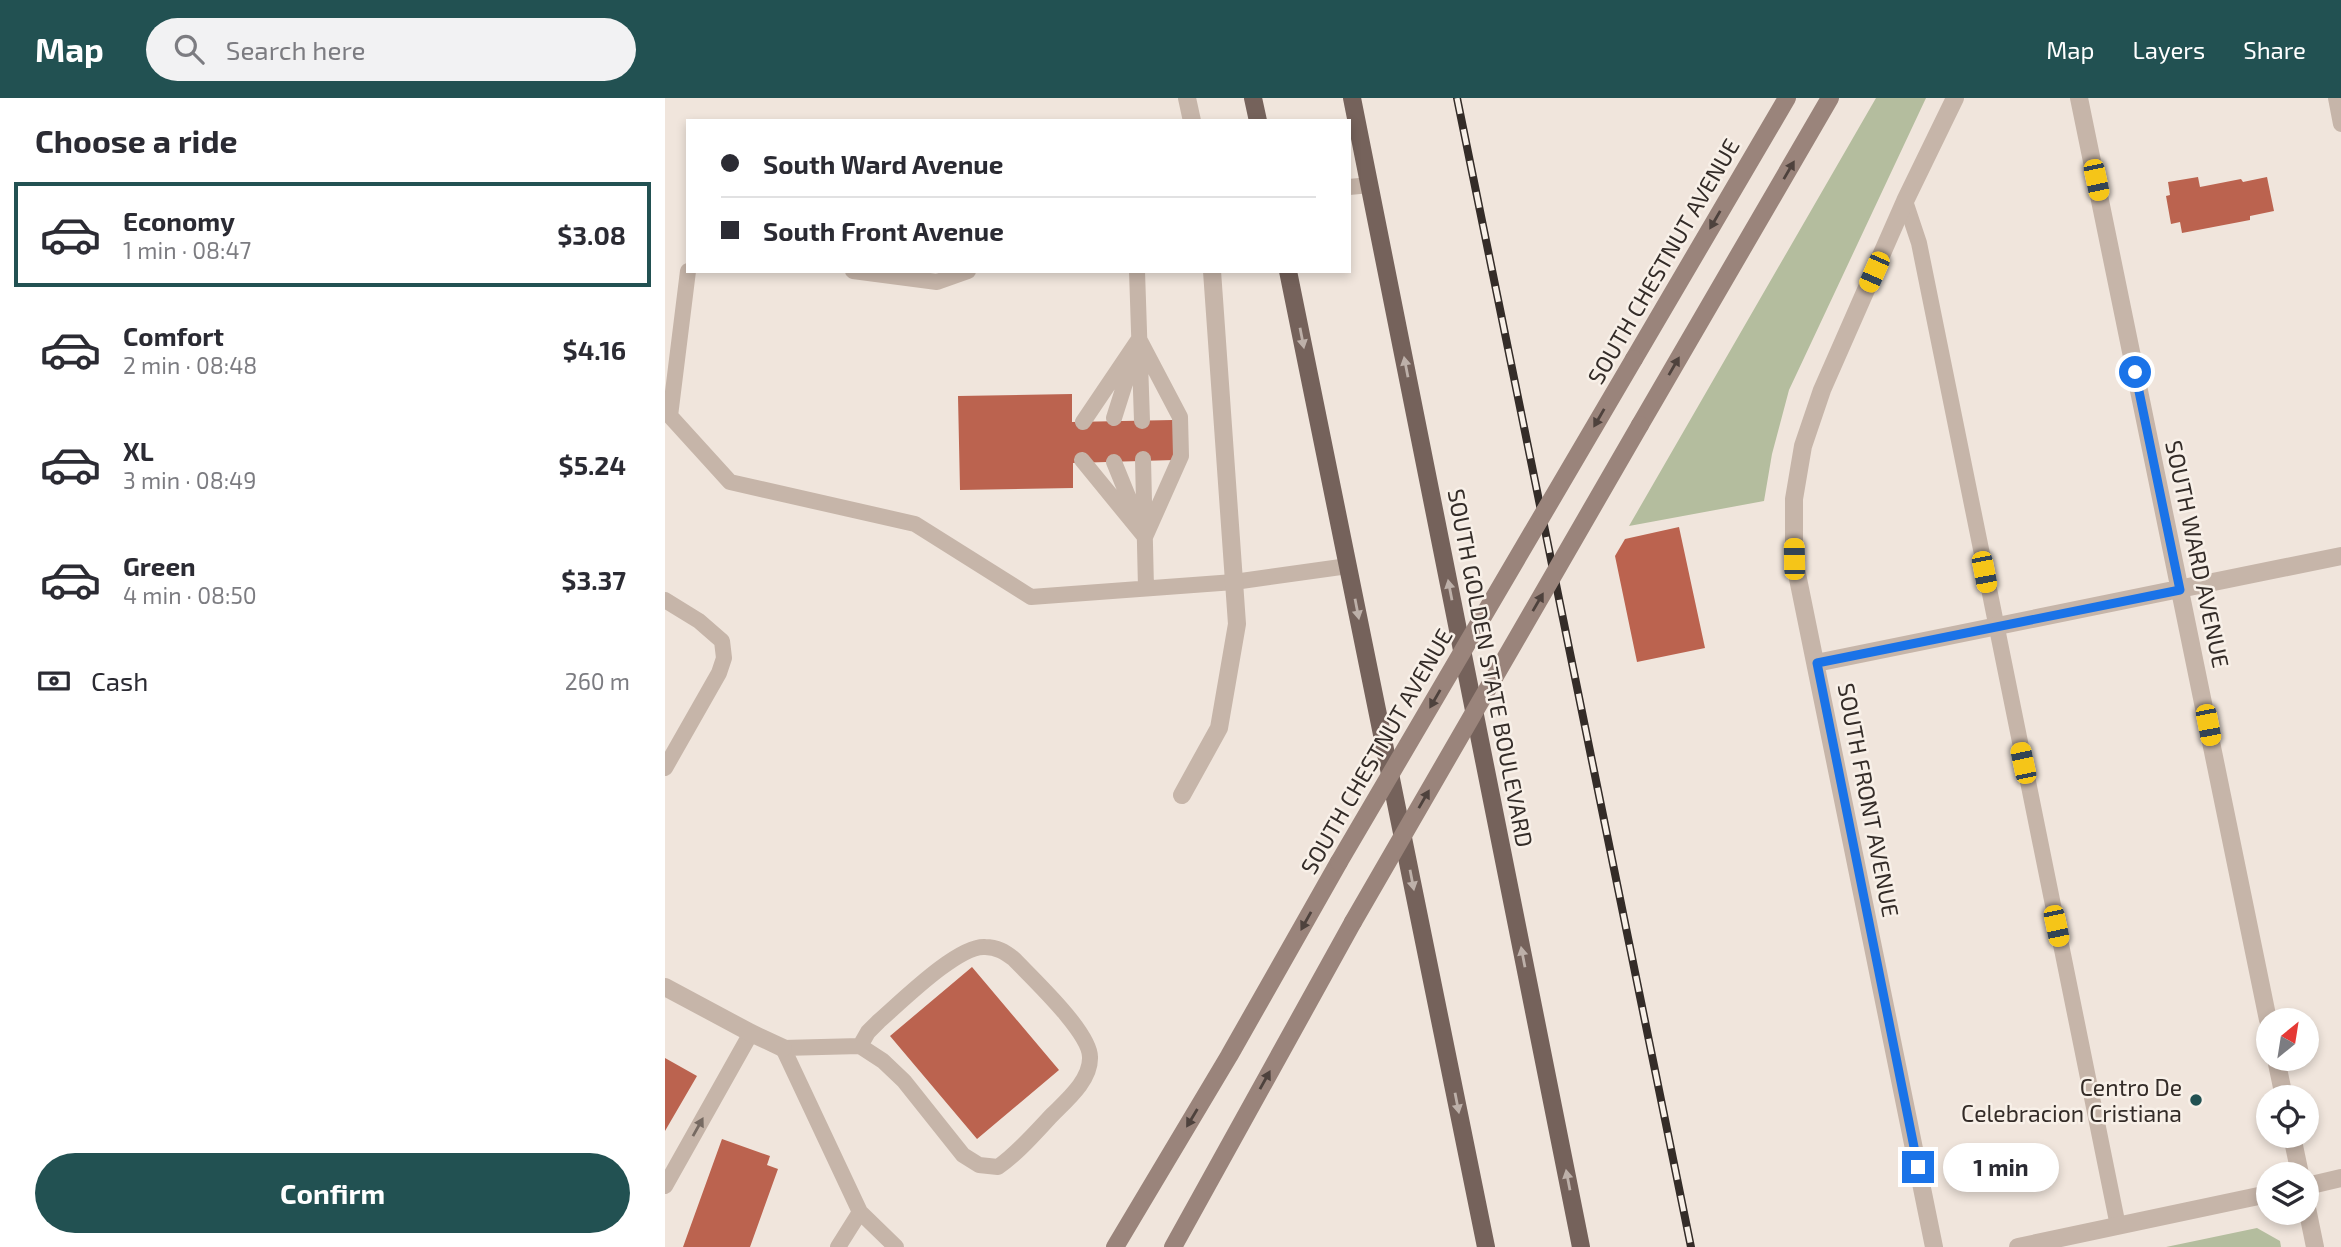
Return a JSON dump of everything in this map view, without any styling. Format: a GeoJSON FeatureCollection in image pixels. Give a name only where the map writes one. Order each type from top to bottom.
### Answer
{"type":"FeatureCollection","features":[{"type":"Feature","properties":{"kind":"main road"},"geometry":{"type":"LineString","coordinates":[[1253,98],[1258,119]]}},
{"type":"Feature","properties":{"kind":"main road","name":"SOUTH GOLDEN STATE BOULEVARD"},"geometry":{"type":"LineString","coordinates":[[1352,98],[1581,1247]]}},
{"type":"Feature","properties":{"kind":"main road","name":"SOUTH CHESTNUT AVENUE"},"geometry":{"type":"LineString","coordinates":[[1115,1247],[1787,98]]}},
{"type":"Feature","properties":{"kind":"main road"},"geometry":{"type":"LineString","coordinates":[[1173,1247],[1353,922],[1830,98]]}},
{"type":"Feature","properties":{"kind":"main road"},"geometry":{"type":"LineString","coordinates":[[1289,273],[1486,1247]]}},
{"type":"Feature","properties":{"kind":"street"},"geometry":{"type":"LineString","coordinates":[[1187,98],[1192,119]]}},
{"type":"Feature","properties":{"kind":"street","name":"SOUTH FRONT AVENUE"},"geometry":{"type":"LineString","coordinates":[[1934,1247],[1794,559],[1794,499],[1803,446],[1822,390],[1905,201],[1955,98]]}},
{"type":"Feature","properties":{"kind":"street","name":"SOUTH WARD AVENUE"},"geometry":{"type":"LineString","coordinates":[[2079,98],[2266,1008]]}},
{"type":"Feature","properties":{"kind":"street"},"geometry":{"type":"LineString","coordinates":[[1182,795],[1219,728],[1237,624],[1212,273]]}},
{"type":"Feature","properties":{"kind":"street"},"geometry":{"type":"LineString","coordinates":[[1817,663],[2341,556]]}},
{"type":"Feature","properties":{"kind":"street"},"geometry":{"type":"LineString","coordinates":[[665,987],[783,1048]]}},
{"type":"Feature","properties":{"kind":"street"},"geometry":{"type":"LineString","coordinates":[[2319,1183],[2341,1178]]}},
{"type":"Feature","properties":{"kind":"street"},"geometry":{"type":"LineString","coordinates":[[2018,1247],[2256,1197]]}},
{"type":"Feature","properties":{"kind":"street"},"geometry":{"type":"LineString","coordinates":[[2310,1225],[2315,1247]]}},
{"type":"Feature","properties":{"kind":"lane"},"geometry":{"type":"LineString","coordinates":[[2336,98],[2341,124]]}},
{"type":"Feature","properties":{"kind":"lane"},"geometry":{"type":"LineString","coordinates":[[1351,187],[1370,186]]}},
{"type":"Feature","properties":{"kind":"lane"},"geometry":{"type":"LineString","coordinates":[[1905,201],[1919,243],[2118,1226]]}},
{"type":"Feature","properties":{"kind":"lane"},"geometry":{"type":"LineString","coordinates":[[688,273],[670,416],[730,482],[915,524],[1031,597],[1234,582],[1348,566]]}},
{"type":"Feature","properties":{"kind":"lane"},"geometry":{"type":"LineString","coordinates":[[868,273],[937,282],[962,273]]}},
{"type":"Feature","properties":{"kind":"lane"},"geometry":{"type":"LineString","coordinates":[[1137,273],[1142,421]]}},
{"type":"Feature","properties":{"kind":"lane"},"geometry":{"type":"LineString","coordinates":[[1139,340],[1181,417],[1181,456],[1145,537]]}},
{"type":"Feature","properties":{"kind":"lane"},"geometry":{"type":"LineString","coordinates":[[1114,418],[1139,340]]}},
{"type":"Feature","properties":{"kind":"lane"},"geometry":{"type":"LineString","coordinates":[[1083,422],[1139,340]]}},
{"type":"Feature","properties":{"kind":"lane"},"geometry":{"type":"LineString","coordinates":[[1143,459],[1146,588]]}},
{"type":"Feature","properties":{"kind":"lane"},"geometry":{"type":"LineString","coordinates":[[1082,460],[1145,537]]}},
{"type":"Feature","properties":{"kind":"lane"},"geometry":{"type":"LineString","coordinates":[[1114,462],[1145,537]]}},
{"type":"Feature","properties":{"kind":"lane"},"geometry":{"type":"LineString","coordinates":[[665,600],[699,621],[722,641],[724,658],[719,673],[665,768]]}},
{"type":"Feature","properties":{"kind":"lane"},"geometry":{"type":"LineString","coordinates":[[860,1046],[868,1032],[879,1021],[948,963],[966,950],[983,946],[1001,949],[1014,959],[1083,1035],[1090,1056],[1085,1076],[1072,1094],[998,1167],[979,1165],[963,1155],[904,1081],[883,1061],[860,1046],[783,1048],[860,1212],[896,1247]]}},
{"type":"Feature","properties":{"kind":"lane"},"geometry":{"type":"LineString","coordinates":[[665,1186],[751,1033]]}},
{"type":"Feature","properties":{"kind":"lane"},"geometry":{"type":"LineString","coordinates":[[838,1247],[860,1212]]}},
{"type":"Feature","properties":{"kind":"green space"},"geometry":{"type":"Polygon","coordinates":[[[1876,98],[1926,98],[1789,390],[1772,454],[1764,501],[1629,526],[1876,98]]]}},
{"type":"Feature","properties":{"kind":"green space"},"geometry":{"type":"Polygon","coordinates":[[[2257,1228],[2280,1241],[2281,1247],[2166,1247],[2257,1228]]]}},
{"type":"Feature","properties":{"kind":"building"},"geometry":{"type":"Polygon","coordinates":[[[2198,177],[2200,187],[2267,177],[2274,211],[2250,216],[2250,220],[2182,233],[2180,222],[2171,224],[2166,196],[2170,195],[2168,182],[2198,177]]]}},
{"type":"Feature","properties":{"kind":"building"},"geometry":{"type":"Polygon","coordinates":[[[1072,394],[1072,422],[1173,420],[1174,460],[1073,463],[1073,488],[960,490],[958,396],[1072,394]]]}},
{"type":"Feature","properties":{"kind":"building"},"geometry":{"type":"Polygon","coordinates":[[[1679,527],[1705,648],[1637,662],[1615,556],[1625,539],[1679,527]]]}},
{"type":"Feature","properties":{"kind":"building"},"geometry":{"type":"Polygon","coordinates":[[[972,967],[1059,1070],[977,1139],[890,1036],[972,967]]]}},
{"type":"Feature","properties":{"kind":"building"},"geometry":{"type":"Polygon","coordinates":[[[665,1058],[697,1076],[665,1131],[665,1058]]]}},
{"type":"Feature","properties":{"kind":"building"},"geometry":{"type":"Polygon","coordinates":[[[722,1139],[770,1156],[767,1165],[778,1169],[750,1247],[683,1247],[722,1139]]]}},
{"type":"Feature","properties":{"kind":"railway"},"geometry":{"type":"LineString","coordinates":[[1457,98],[1691,1247]]}},
{"type":"Feature","properties":{"kind":"place","name":"Centro De Celebracion Cristiana"},"geometry":{"type":"Point","coordinates":[2196,1100]}},
{"type":"Feature","properties":{"kind":"route"},"geometry":{"type":"LineString","coordinates":[[1918,1167],[1817,663],[2180,590],[2135,372]]}}]}
